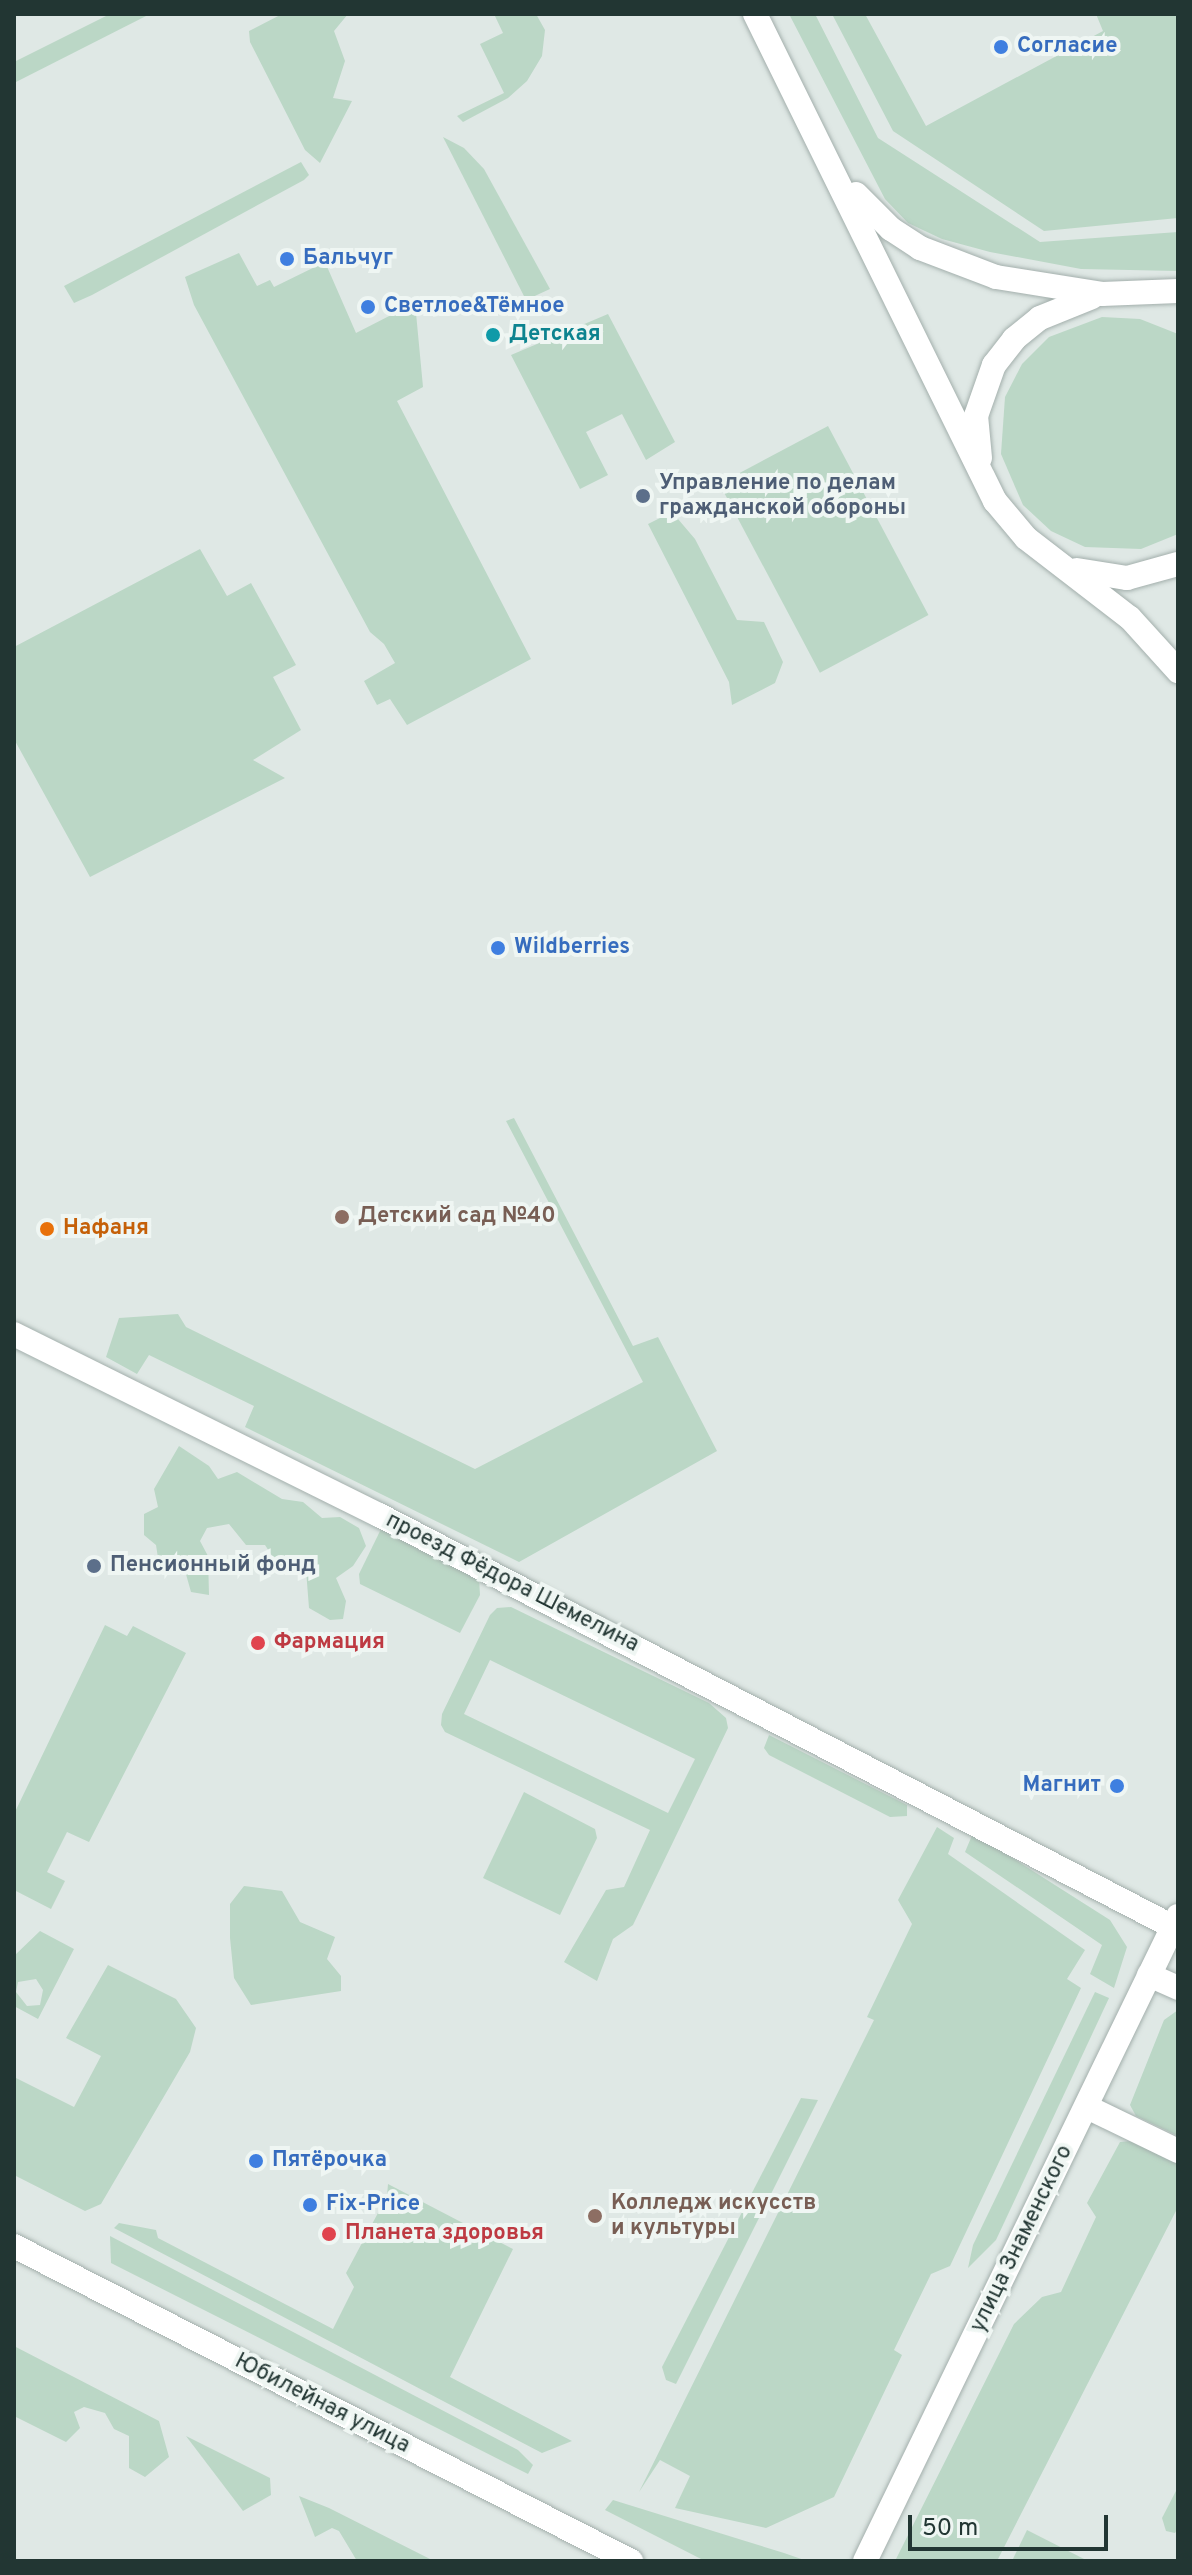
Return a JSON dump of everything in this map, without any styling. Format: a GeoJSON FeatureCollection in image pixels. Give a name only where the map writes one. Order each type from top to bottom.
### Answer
{"type":"FeatureCollection","features":[{"type":"Feature","properties":{"kind":"main road"},"geometry":{"type":"LineString","coordinates":[[755,14],[829,155],[986,484],[1009,520],[1050,557],[1130,618],[1178,671]]}},
{"type":"Feature","properties":{"kind":"main road"},"geometry":{"type":"LineString","coordinates":[[829,155],[871,211],[920,248],[996,277],[1102,294],[1139,295],[1178,291]]}},
{"type":"Feature","properties":{"kind":"main road"},"geometry":{"type":"LineString","coordinates":[[986,484],[976,416],[994,365],[1014,339],[1040,318],[1102,294]]}},
{"type":"Feature","properties":{"kind":"main road"},"geometry":{"type":"LineString","coordinates":[[1139,295],[1178,304]]}},
{"type":"Feature","properties":{"kind":"main road"},"geometry":{"type":"LineString","coordinates":[[1050,557],[1077,570],[1127,578],[1178,564]]}},
{"type":"Feature","properties":{"kind":"main road","name":"проезд Фёдора Шемелина"},"geometry":{"type":"LineString","coordinates":[[14,1334],[379,1515],[1006,1839],[1175,1922]]}},
{"type":"Feature","properties":{"kind":"main road","name":"улица Знаменского"},"geometry":{"type":"LineString","coordinates":[[865,2561],[1175,1922]]}},
{"type":"Feature","properties":{"kind":"main road"},"geometry":{"type":"LineString","coordinates":[[1149,1975],[1178,1988]]}},
{"type":"Feature","properties":{"kind":"main road"},"geometry":{"type":"LineString","coordinates":[[1087,2107],[1178,2151]]}},
{"type":"Feature","properties":{"kind":"main road","name":"Юбилейная улица"},"geometry":{"type":"LineString","coordinates":[[14,2246],[631,2561]]}},
{"type":"Feature","properties":{"kind":"green space"},"geometry":{"type":"Polygon","coordinates":[[[110,14],[150,14],[14,83],[14,62],[110,14]]]}},
{"type":"Feature","properties":{"kind":"green space"},"geometry":{"type":"Polygon","coordinates":[[[282,14],[348,14],[334,31],[345,61],[333,98],[352,101],[320,163],[305,150],[250,42],[249,31],[282,14]]]}},
{"type":"Feature","properties":{"kind":"green space"},"geometry":{"type":"Polygon","coordinates":[[[494,14],[536,14],[545,30],[542,56],[527,81],[508,98],[463,122],[457,116],[504,93],[480,44],[503,33],[494,14]]]}},
{"type":"Feature","properties":{"kind":"green space"},"geometry":{"type":"Polygon","coordinates":[[[789,14],[815,14],[878,138],[1040,242],[1178,232],[1178,271],[1081,269],[990,252],[942,239],[908,223],[885,199],[789,14]]]}},
{"type":"Feature","properties":{"kind":"green space"},"geometry":{"type":"Polygon","coordinates":[[[832,14],[865,14],[926,126],[1103,31],[1096,14],[1178,14],[1178,218],[1044,231],[893,131],[832,14]]]}},
{"type":"Feature","properties":{"kind":"green space"},"geometry":{"type":"Polygon","coordinates":[[[443,137],[464,148],[484,169],[550,289],[526,300],[443,137]]]}},
{"type":"Feature","properties":{"kind":"green space"},"geometry":{"type":"Polygon","coordinates":[[[301,162],[309,175],[304,180],[92,295],[74,303],[64,286],[301,162]]]}},
{"type":"Feature","properties":{"kind":"green space"},"geometry":{"type":"Polygon","coordinates":[[[239,253],[257,286],[270,280],[274,287],[325,262],[356,333],[397,312],[416,313],[423,387],[397,401],[531,659],[407,725],[390,699],[377,705],[364,681],[395,663],[384,644],[370,632],[194,305],[185,277],[239,253]]]}},
{"type":"Feature","properties":{"kind":"green space"},"geometry":{"type":"Polygon","coordinates":[[[608,314],[675,442],[646,460],[622,414],[586,432],[608,475],[580,489],[511,355],[608,314]]]}},
{"type":"Feature","properties":{"kind":"green space"},"geometry":{"type":"Polygon","coordinates":[[[1102,317],[1140,319],[1178,334],[1178,534],[1141,549],[1085,547],[1051,531],[1023,505],[1001,454],[1005,397],[1022,364],[1049,337],[1102,317]]]}},
{"type":"Feature","properties":{"kind":"green space"},"geometry":{"type":"Polygon","coordinates":[[[828,426],[928,615],[820,673],[719,484],[828,426]]]}},
{"type":"Feature","properties":{"kind":"green space"},"geometry":{"type":"Polygon","coordinates":[[[672,512],[695,539],[737,620],[764,622],[783,662],[775,683],[732,705],[729,682],[648,524],[672,512]]]}},
{"type":"Feature","properties":{"kind":"green space"},"geometry":{"type":"Polygon","coordinates":[[[200,549],[227,596],[251,583],[296,665],[273,677],[301,730],[253,760],[285,778],[90,877],[14,739],[14,647],[200,549]]]}},
{"type":"Feature","properties":{"kind":"green space"},"geometry":{"type":"Polygon","coordinates":[[[514,1118],[633,1346],[658,1337],[717,1451],[519,1562],[245,1427],[254,1406],[149,1355],[137,1374],[106,1357],[119,1318],[178,1314],[186,1327],[475,1469],[643,1382],[506,1121],[514,1118]]]}},
{"type":"Feature","properties":{"kind":"green space"},"geometry":{"type":"Polygon","coordinates":[[[179,1446],[209,1466],[218,1479],[237,1472],[282,1499],[303,1502],[322,1518],[340,1517],[359,1528],[366,1546],[353,1566],[336,1578],[346,1601],[343,1619],[330,1620],[309,1608],[306,1570],[276,1562],[265,1545],[246,1545],[229,1524],[207,1528],[200,1541],[208,1556],[209,1595],[191,1592],[182,1560],[158,1558],[156,1545],[144,1535],[144,1514],[158,1507],[154,1489],[179,1446]]]}},
{"type":"Feature","properties":{"kind":"green space"},"geometry":{"type":"Polygon","coordinates":[[[382,1527],[479,1578],[480,1595],[460,1633],[360,1584],[359,1574],[382,1527]]]}},
{"type":"Feature","properties":{"kind":"green space"},"geometry":{"type":"Polygon","coordinates":[[[511,1607],[709,1703],[726,1718],[728,1728],[633,1925],[613,1939],[597,1981],[564,1962],[606,1890],[624,1887],[650,1830],[445,1732],[441,1725],[442,1714],[490,1615],[497,1608],[511,1607]],[[490,1660],[464,1714],[668,1813],[695,1759],[490,1660]]]}},
{"type":"Feature","properties":{"kind":"green space"},"geometry":{"type":"Polygon","coordinates":[[[105,1625],[127,1636],[133,1626],[186,1653],[89,1842],[67,1832],[47,1872],[65,1881],[51,1909],[14,1890],[14,1814],[105,1625]]]}},
{"type":"Feature","properties":{"kind":"green space"},"geometry":{"type":"Polygon","coordinates":[[[769,1735],[907,1805],[907,1816],[890,1817],[769,1755],[764,1748],[769,1735]]]}},
{"type":"Feature","properties":{"kind":"green space"},"geometry":{"type":"Polygon","coordinates":[[[524,1792],[595,1829],[597,1838],[560,1915],[483,1878],[524,1792]]]}},
{"type":"Feature","properties":{"kind":"green space"},"geometry":{"type":"Polygon","coordinates":[[[937,1827],[954,1838],[948,1854],[1085,1950],[1067,1979],[1081,1988],[950,2266],[931,2274],[894,2350],[902,2355],[834,2497],[766,2528],[675,2508],[690,2476],[660,2460],[639,2492],[874,2020],[867,2017],[912,1924],[898,1900],[937,1827]]]}},
{"type":"Feature","properties":{"kind":"green space"},"geometry":{"type":"Polygon","coordinates":[[[973,1833],[1110,1920],[1127,1947],[1114,1988],[1090,1974],[1102,1945],[965,1852],[973,1833]]]}},
{"type":"Feature","properties":{"kind":"green space"},"geometry":{"type":"Polygon","coordinates":[[[244,1886],[282,1891],[300,1922],[335,1937],[327,1959],[341,1976],[341,1991],[251,2005],[234,1978],[230,1938],[230,1904],[244,1886]]]}},
{"type":"Feature","properties":{"kind":"green space"},"geometry":{"type":"Polygon","coordinates":[[[40,1931],[74,1949],[38,2019],[14,2006],[14,1956],[40,1931]],[[36,1979],[18,1982],[16,1992],[27,2006],[40,2005],[43,1990],[36,1979]]]}},
{"type":"Feature","properties":{"kind":"green space"},"geometry":{"type":"Polygon","coordinates":[[[108,1965],[176,1999],[196,2028],[190,2052],[101,2204],[85,2211],[14,2175],[14,2077],[74,2107],[101,2056],[66,2038],[108,1965]]]}},
{"type":"Feature","properties":{"kind":"green space"},"geometry":{"type":"Polygon","coordinates":[[[1095,1992],[1109,1998],[996,2240],[968,2268],[973,2245],[1095,1992]]]}},
{"type":"Feature","properties":{"kind":"green space"},"geometry":{"type":"Polygon","coordinates":[[[1178,2010],[1178,2136],[1136,2116],[1130,2105],[1164,2020],[1178,2010]]]}},
{"type":"Feature","properties":{"kind":"green space"},"geometry":{"type":"Polygon","coordinates":[[[801,2098],[818,2100],[676,2384],[666,2380],[662,2367],[801,2098]]]}},
{"type":"Feature","properties":{"kind":"green space"},"geometry":{"type":"Polygon","coordinates":[[[1132,2141],[1178,2161],[1178,2207],[997,2561],[895,2561],[1014,2324],[1042,2297],[1061,2292],[1096,2217],[1087,2203],[1120,2142],[1132,2141]]]}},
{"type":"Feature","properties":{"kind":"green space"},"geometry":{"type":"Polygon","coordinates":[[[388,2184],[513,2249],[450,2377],[572,2441],[542,2453],[114,2228],[119,2223],[156,2230],[158,2238],[333,2329],[354,2287],[346,2273],[387,2196],[388,2184]]]}},
{"type":"Feature","properties":{"kind":"green space"},"geometry":{"type":"Polygon","coordinates":[[[110,2236],[518,2450],[533,2465],[528,2474],[111,2263],[110,2236]]]}},
{"type":"Feature","properties":{"kind":"green space"},"geometry":{"type":"Polygon","coordinates":[[[14,2346],[159,2421],[169,2457],[145,2477],[129,2468],[129,2436],[114,2429],[105,2413],[84,2407],[74,2412],[80,2428],[66,2442],[14,2416],[14,2346]]]}},
{"type":"Feature","properties":{"kind":"green space"},"geometry":{"type":"Polygon","coordinates":[[[186,2436],[270,2478],[271,2495],[243,2511],[186,2436]]]}},
{"type":"Feature","properties":{"kind":"green space"},"geometry":{"type":"Polygon","coordinates":[[[1178,2487],[1178,2528],[1175,2533],[1166,2531],[1162,2518],[1178,2487]]]}},
{"type":"Feature","properties":{"kind":"green space"},"geometry":{"type":"Polygon","coordinates":[[[299,2496],[434,2561],[357,2561],[339,2531],[332,2528],[315,2537],[299,2496]]]}},
{"type":"Feature","properties":{"kind":"green space"},"geometry":{"type":"Polygon","coordinates":[[[613,2500],[807,2561],[705,2561],[605,2510],[613,2500]]]}},
{"type":"Feature","properties":{"kind":"green space"},"geometry":{"type":"Polygon","coordinates":[[[1027,2530],[1088,2561],[1012,2561],[1027,2530]]]}},
{"type":"Feature","properties":{"kind":"place","name":"Согласие"},"geometry":{"type":"Point","coordinates":[1001,47]}},
{"type":"Feature","properties":{"kind":"place","name":"Бальчуг"},"geometry":{"type":"Point","coordinates":[287,259]}},
{"type":"Feature","properties":{"kind":"place","name":"Светлое&Тёмное"},"geometry":{"type":"Point","coordinates":[368,307]}},
{"type":"Feature","properties":{"kind":"place","name":"Детская"},"geometry":{"type":"Point","coordinates":[493,335]}},
{"type":"Feature","properties":{"kind":"place","name":"Управление по делам гражданской обороны"},"geometry":{"type":"Point","coordinates":[643,496]}},
{"type":"Feature","properties":{"kind":"place","name":"Wildberries"},"geometry":{"type":"Point","coordinates":[498,948]}},
{"type":"Feature","properties":{"kind":"place","name":"Детский сад №40"},"geometry":{"type":"Point","coordinates":[342,1217]}},
{"type":"Feature","properties":{"kind":"place","name":"Нафаня"},"geometry":{"type":"Point","coordinates":[47,1229]}},
{"type":"Feature","properties":{"kind":"place","name":"Пенсионный фонд"},"geometry":{"type":"Point","coordinates":[94,1566]}},
{"type":"Feature","properties":{"kind":"place","name":"Фармация"},"geometry":{"type":"Point","coordinates":[258,1643]}},
{"type":"Feature","properties":{"kind":"place","name":"Магнит"},"geometry":{"type":"Point","coordinates":[1117,1786]}},
{"type":"Feature","properties":{"kind":"place","name":"Пятёрочка"},"geometry":{"type":"Point","coordinates":[256,2161]}},
{"type":"Feature","properties":{"kind":"place","name":"Fix-Price"},"geometry":{"type":"Point","coordinates":[310,2205]}},
{"type":"Feature","properties":{"kind":"place","name":"Колледж искусств и культуры"},"geometry":{"type":"Point","coordinates":[595,2216]}},
{"type":"Feature","properties":{"kind":"place","name":"Планета здоровья"},"geometry":{"type":"Point","coordinates":[329,2234]}}]}
